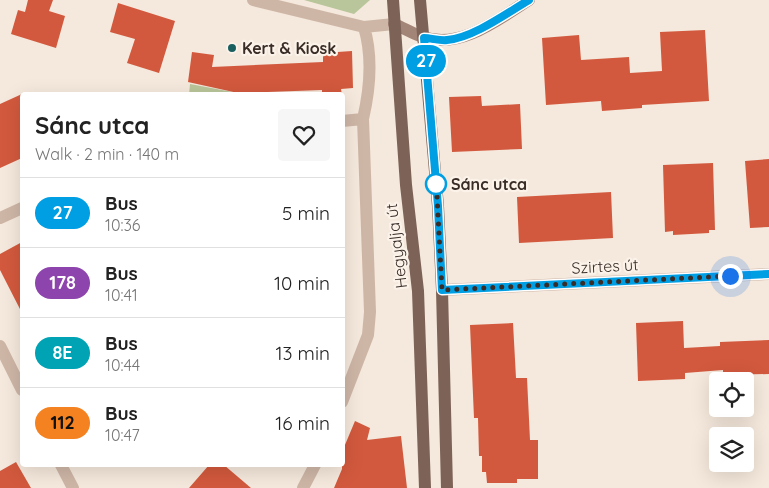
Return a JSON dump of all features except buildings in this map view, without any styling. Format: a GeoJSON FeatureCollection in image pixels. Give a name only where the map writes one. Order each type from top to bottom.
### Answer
{"type":"FeatureCollection","features":[{"type":"Feature","properties":{"kind":"main road","name":"Hegyalja út"},"geometry":{"type":"LineString","coordinates":[[392,0],[406,185],[418,291],[425,488]]}},
{"type":"Feature","properties":{"kind":"main road"},"geometry":{"type":"LineString","coordinates":[[420,0],[438,206],[447,488]]}},
{"type":"Feature","properties":{"kind":"street"},"geometry":{"type":"LineString","coordinates":[[253,0],[364,27],[394,24],[424,38],[447,40],[459,38],[486,26],[529,0]]}},
{"type":"Feature","properties":{"kind":"street"},"geometry":{"type":"LineString","coordinates":[[345,394],[368,335],[370,312],[363,119],[369,93],[369,44],[364,27]]}},
{"type":"Feature","properties":{"kind":"street"},"geometry":{"type":"LineString","coordinates":[[345,121],[363,119]]}},
{"type":"Feature","properties":{"kind":"street"},"geometry":{"type":"LineString","coordinates":[[0,218],[20,209]]}},
{"type":"Feature","properties":{"kind":"street","name":"Szirtes út"},"geometry":{"type":"LineString","coordinates":[[442,290],[769,274]]}},
{"type":"Feature","properties":{"kind":"street"},"geometry":{"type":"LineString","coordinates":[[0,346],[20,386]]}},
{"type":"Feature","properties":{"kind":"street"},"geometry":{"type":"LineString","coordinates":[[63,467],[73,488]]}},
{"type":"Feature","properties":{"kind":"street"},"geometry":{"type":"LineString","coordinates":[[303,488],[314,467]]}},
{"type":"Feature","properties":{"kind":"green space"},"geometry":{"type":"Polygon","coordinates":[[[304,0],[370,0],[354,14],[304,0]]]}},
{"type":"Feature","properties":{"kind":"green space"},"geometry":{"type":"Polygon","coordinates":[[[190,84],[233,92],[189,92],[190,84]]]}},
{"type":"Feature","properties":{"kind":"bus line","name":"27"},"geometry":{"type":"LineString","coordinates":[[529,0],[486,26],[459,38],[447,40],[424,38],[438,206],[442,290],[769,274]]}},
{"type":"Feature","properties":{"kind":"place","name":"Kert & Kiosk"},"geometry":{"type":"Point","coordinates":[232,48]}},
{"type":"Feature","properties":{"kind":"place","name":"Sánc utca"},"geometry":{"type":"Point","coordinates":[436,184]}},
{"type":"Feature","properties":{"kind":"route"},"geometry":{"type":"LineString","coordinates":[[436,184],[436,177],[442,290],[730,276]]}}]}
